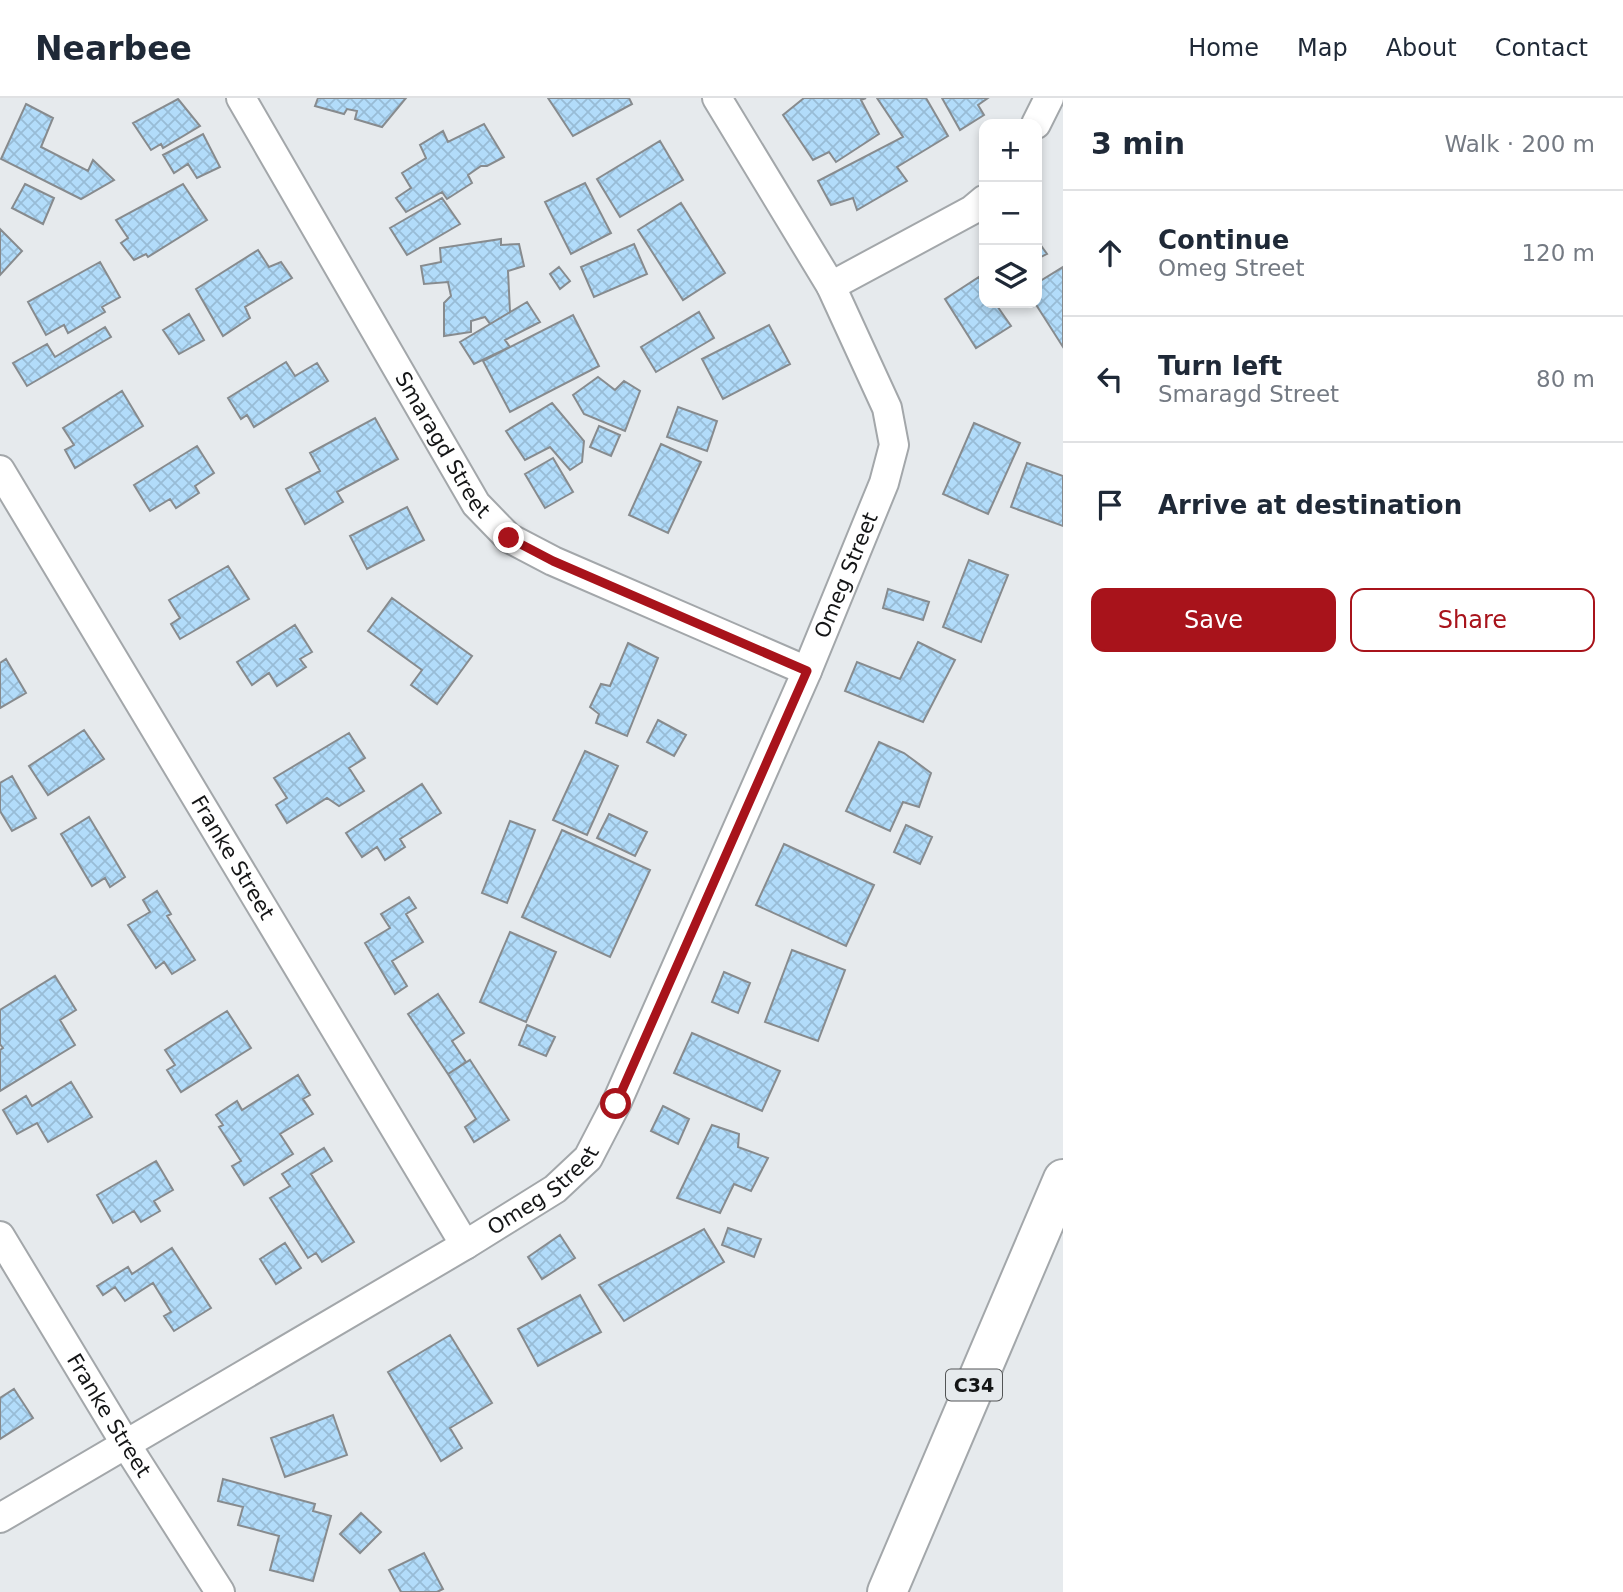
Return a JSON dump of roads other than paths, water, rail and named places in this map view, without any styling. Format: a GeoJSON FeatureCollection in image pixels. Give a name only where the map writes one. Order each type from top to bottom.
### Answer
{"type":"FeatureCollection","features":[{"type":"Feature","properties":{"kind":"main road","name":"C34"},"geometry":{"type":"LineString","coordinates":[[887,1592],[1063,1179]]}},
{"type":"Feature","properties":{"kind":"street","name":"Smaragd Street"},"geometry":{"type":"LineString","coordinates":[[241,98],[476,504],[509,538],[553,561],[807,671]]}},
{"type":"Feature","properties":{"kind":"street","name":"Omeg Street"},"geometry":{"type":"LineString","coordinates":[[0,1518],[465,1245],[555,1189],[588,1158],[616,1104],[807,671],[884,483],[894,445],[887,408],[831,286],[717,98]]}},
{"type":"Feature","properties":{"kind":"street"},"geometry":{"type":"LineString","coordinates":[[1038,119],[1049,98]]}},
{"type":"Feature","properties":{"kind":"street"},"geometry":{"type":"LineString","coordinates":[[831,286],[979,204]]}},
{"type":"Feature","properties":{"kind":"street","name":"Franke Street"},"geometry":{"type":"LineString","coordinates":[[0,470],[465,1245]]}},
{"type":"Feature","properties":{"kind":"street","name":"Franke Street"},"geometry":{"type":"LineString","coordinates":[[0,1236],[125,1443],[220,1592]]}}]}
